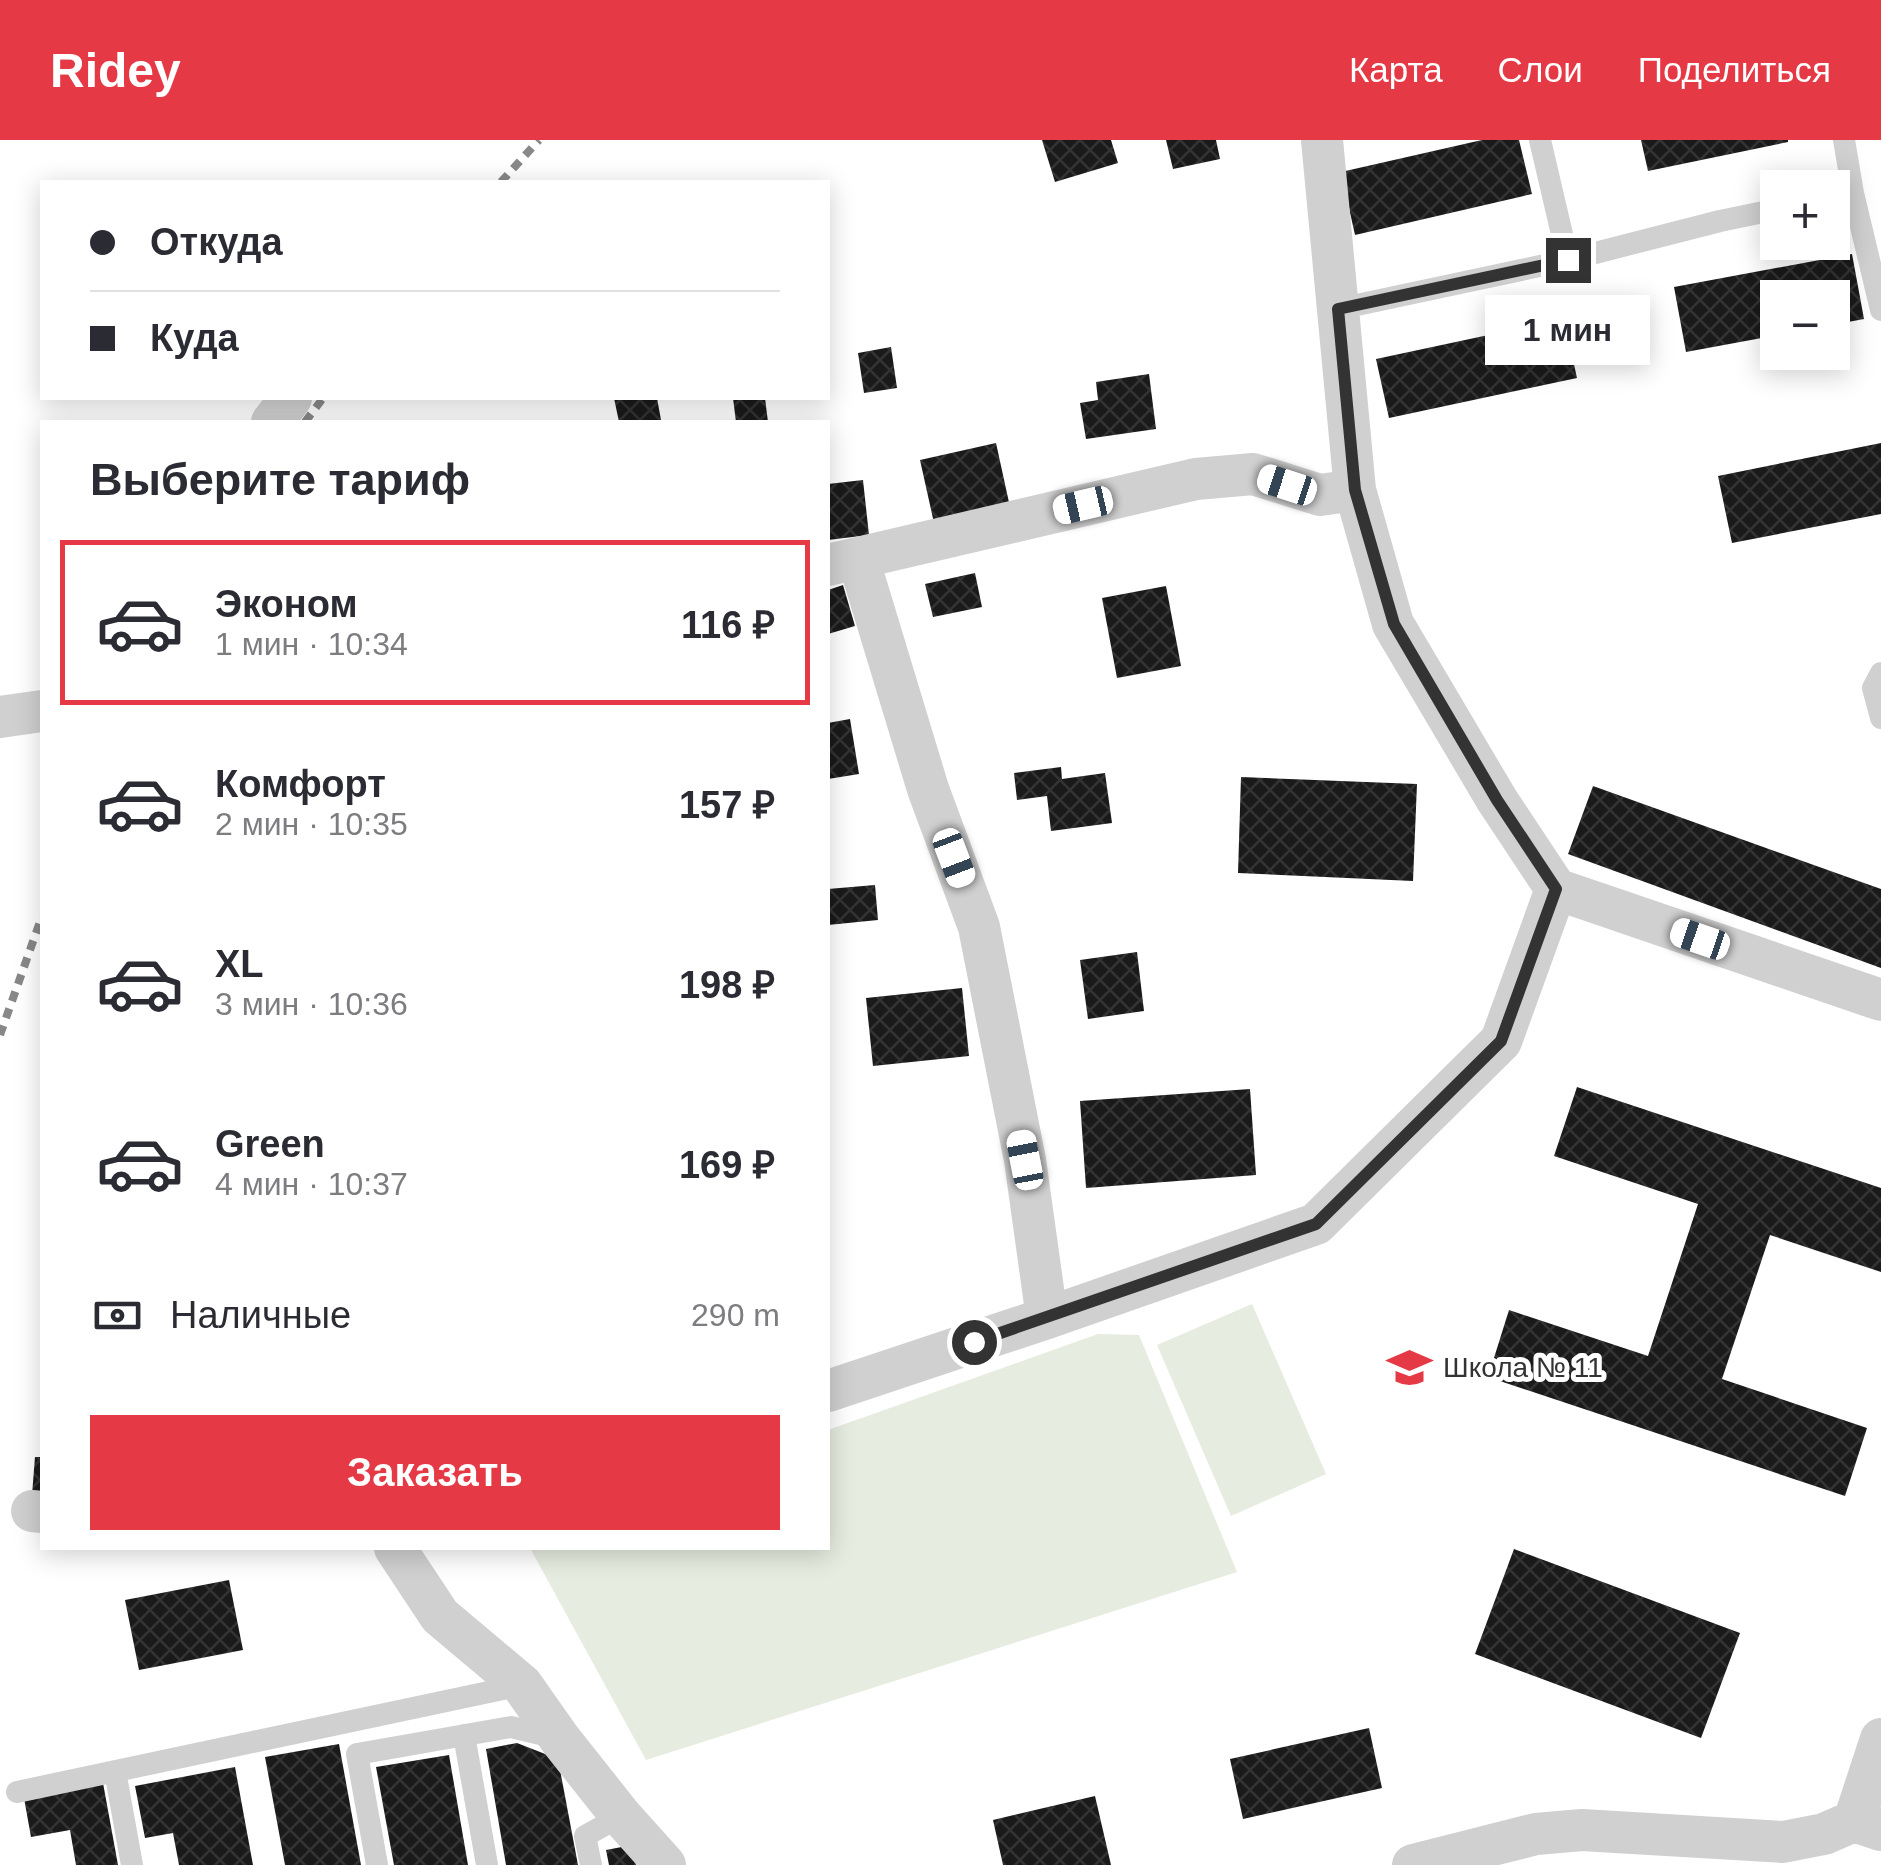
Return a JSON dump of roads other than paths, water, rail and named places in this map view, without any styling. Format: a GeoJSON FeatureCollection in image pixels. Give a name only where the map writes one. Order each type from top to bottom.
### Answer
{"type":"FeatureCollection","features":[{"type":"Feature","properties":{"kind":"street"},"geometry":{"type":"LineString","coordinates":[[1322,140],[1355,490],[1394,624],[1497,800],[1556,889],[1881,1000]]}},
{"type":"Feature","properties":{"kind":"street"},"geometry":{"type":"LineString","coordinates":[[274,420],[289,400]]}},
{"type":"Feature","properties":{"kind":"street"},"geometry":{"type":"LineString","coordinates":[[1047,1318],[1025,1160],[979,926],[843,561],[1196,479],[1253,474],[1320,496],[1355,490]]}},
{"type":"Feature","properties":{"kind":"street"},"geometry":{"type":"LineString","coordinates":[[0,717],[40,711]]}},
{"type":"Feature","properties":{"kind":"street"},"geometry":{"type":"LineString","coordinates":[[830,1390],[1316,1224],[1501,1041],[1556,889]]}},
{"type":"Feature","properties":{"kind":"street"},"geometry":{"type":"LineString","coordinates":[[396,1550],[440,1616],[522,1685],[620,1816],[665,1865]]}},
{"type":"Feature","properties":{"kind":"street"},"geometry":{"type":"LineString","coordinates":[[1413,1865],[1536,1834],[1582,1830],[1783,1842],[1867,1826],[1881,1739]]}},
{"type":"Feature","properties":{"kind":"lane"},"geometry":{"type":"LineString","coordinates":[[1540,140],[1568,260]]}},
{"type":"Feature","properties":{"kind":"lane"},"geometry":{"type":"LineString","coordinates":[[1843,170],[1844,140]]}},
{"type":"Feature","properties":{"kind":"lane"},"geometry":{"type":"LineString","coordinates":[[1338,309],[1568,260],[1760,212]]}},
{"type":"Feature","properties":{"kind":"lane"},"geometry":{"type":"LineString","coordinates":[[1850,216],[1881,310]]}},
{"type":"Feature","properties":{"kind":"lane"},"geometry":{"type":"LineString","coordinates":[[1881,672],[1873,688],[1881,718]]}},
{"type":"Feature","properties":{"kind":"lane"},"geometry":{"type":"LineString","coordinates":[[17,1792],[522,1685]]}},
{"type":"Feature","properties":{"kind":"lane"},"geometry":{"type":"LineString","coordinates":[[377,1865],[356,1754],[511,1726],[560,1739]]}},
{"type":"Feature","properties":{"kind":"lane"},"geometry":{"type":"LineString","coordinates":[[464,1734],[487,1865]]}},
{"type":"Feature","properties":{"kind":"lane"},"geometry":{"type":"LineString","coordinates":[[115,1772],[132,1865]]}},
{"type":"Feature","properties":{"kind":"lane"},"geometry":{"type":"LineString","coordinates":[[591,1865],[586,1836],[620,1816]]}},
{"type":"Feature","properties":{"kind":"railway"},"geometry":{"type":"LineString","coordinates":[[503,180],[539,140]]}},
{"type":"Feature","properties":{"kind":"railway"},"geometry":{"type":"LineString","coordinates":[[306,420],[322,400]]}},
{"type":"Feature","properties":{"kind":"railway"},"geometry":{"type":"LineString","coordinates":[[0,1035],[40,922]]}},
{"type":"Feature","properties":{"kind":"place","name":"Школа № 11"},"geometry":{"type":"Point","coordinates":[1410,1367]}}]}
